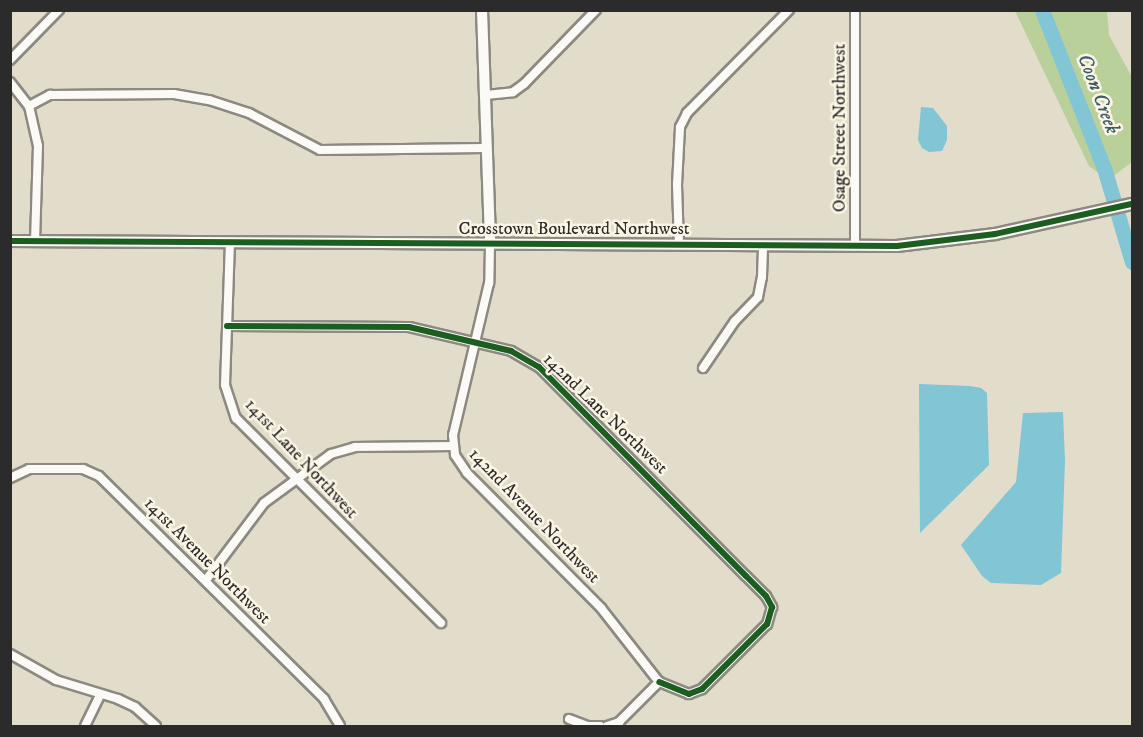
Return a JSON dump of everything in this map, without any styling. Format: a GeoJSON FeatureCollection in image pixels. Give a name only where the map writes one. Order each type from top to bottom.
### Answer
{"type":"FeatureCollection","features":[{"type":"Feature","properties":{"kind":"street"},"geometry":{"type":"LineString","coordinates":[[10,60],[59,10]]}},
{"type":"Feature","properties":{"kind":"street"},"geometry":{"type":"LineString","coordinates":[[482,10],[490,244]]}},
{"type":"Feature","properties":{"kind":"street"},"geometry":{"type":"LineString","coordinates":[[486,94],[513,92],[524,84],[597,10]]}},
{"type":"Feature","properties":{"kind":"street"},"geometry":{"type":"LineString","coordinates":[[679,245],[677,185],[680,127],[687,113],[789,10]]}},
{"type":"Feature","properties":{"kind":"street","name":"Osage Street Northwest"},"geometry":{"type":"LineString","coordinates":[[855,10],[855,246]]}},
{"type":"Feature","properties":{"kind":"street"},"geometry":{"type":"LineString","coordinates":[[10,82],[29,106],[38,146],[35,241]]}},
{"type":"Feature","properties":{"kind":"street"},"geometry":{"type":"LineString","coordinates":[[29,106],[50,95],[174,94],[209,100],[249,113],[320,150],[485,148]]}},
{"type":"Feature","properties":{"kind":"street","name":"Crosstown Boulevard Northwest"},"geometry":{"type":"LineString","coordinates":[[10,241],[906,246],[962,240],[1132,204]]}},
{"type":"Feature","properties":{"kind":"street","name":"141st Lane Northwest"},"geometry":{"type":"LineString","coordinates":[[230,242],[225,385],[229,404],[236,418],[441,623]]}},
{"type":"Feature","properties":{"kind":"street","name":"142nd Avenue Northwest"},"geometry":{"type":"LineString","coordinates":[[490,244],[489,283],[452,446],[459,465],[602,608],[658,682]]}},
{"type":"Feature","properties":{"kind":"street"},"geometry":{"type":"LineString","coordinates":[[702,368],[735,321],[758,297],[762,277],[763,246]]}},
{"type":"Feature","properties":{"kind":"street","name":"142nd Lane Northwest"},"geometry":{"type":"LineString","coordinates":[[226,326],[409,327],[512,351],[539,367],[746,576],[772,607],[767,624],[702,688],[689,694],[658,682]]}},
{"type":"Feature","properties":{"kind":"street"},"geometry":{"type":"LineString","coordinates":[[206,580],[264,503],[295,478],[331,454],[355,447],[452,446]]}},
{"type":"Feature","properties":{"kind":"street","name":"141st Avenue Northwest"},"geometry":{"type":"LineString","coordinates":[[10,477],[29,469],[83,470],[99,476],[324,699],[339,724]]}},
{"type":"Feature","properties":{"kind":"street"},"geometry":{"type":"LineString","coordinates":[[10,654],[56,680],[118,699],[135,707],[156,726]]}},
{"type":"Feature","properties":{"kind":"street"},"geometry":{"type":"LineString","coordinates":[[607,726],[619,722],[658,682]]}},
{"type":"Feature","properties":{"kind":"street"},"geometry":{"type":"LineString","coordinates":[[85,726],[100,695]]}},
{"type":"Feature","properties":{"kind":"street"},"geometry":{"type":"LineString","coordinates":[[569,719],[587,726],[600,726]]}},
{"type":"Feature","properties":{"kind":"green space"},"geometry":{"type":"Polygon","coordinates":[[[1015,11],[1107,11],[1109,35],[1132,77],[1132,162],[1108,180],[1089,166],[1015,11]]]}},
{"type":"Feature","properties":{"kind":"water"},"geometry":{"type":"Polygon","coordinates":[[[921,107],[933,108],[947,126],[947,140],[942,151],[929,152],[922,148],[918,140],[921,107]]]}},
{"type":"Feature","properties":{"kind":"water"},"geometry":{"type":"Polygon","coordinates":[[[919,384],[970,386],[981,388],[987,393],[989,465],[920,533],[919,384]]]}},
{"type":"Feature","properties":{"kind":"water"},"geometry":{"type":"Polygon","coordinates":[[[1063,412],[1065,461],[1061,573],[1041,585],[991,583],[982,576],[961,545],[1016,482],[1023,413],[1063,412]]]}},
{"type":"Feature","properties":{"kind":"waterway","name":"Coon Creek"},"geometry":{"type":"LineString","coordinates":[[1042,10],[1104,168],[1132,262]]}},
{"type":"Feature","properties":{"kind":"cycle path"},"geometry":{"type":"LineString","coordinates":[[10,241],[897,246],[995,234],[1132,204]]}},
{"type":"Feature","properties":{"kind":"cycle path"},"geometry":{"type":"LineString","coordinates":[[227,326],[409,327],[511,351],[539,367],[766,596],[772,607],[767,624],[702,689],[689,694],[659,682]]}}]}
